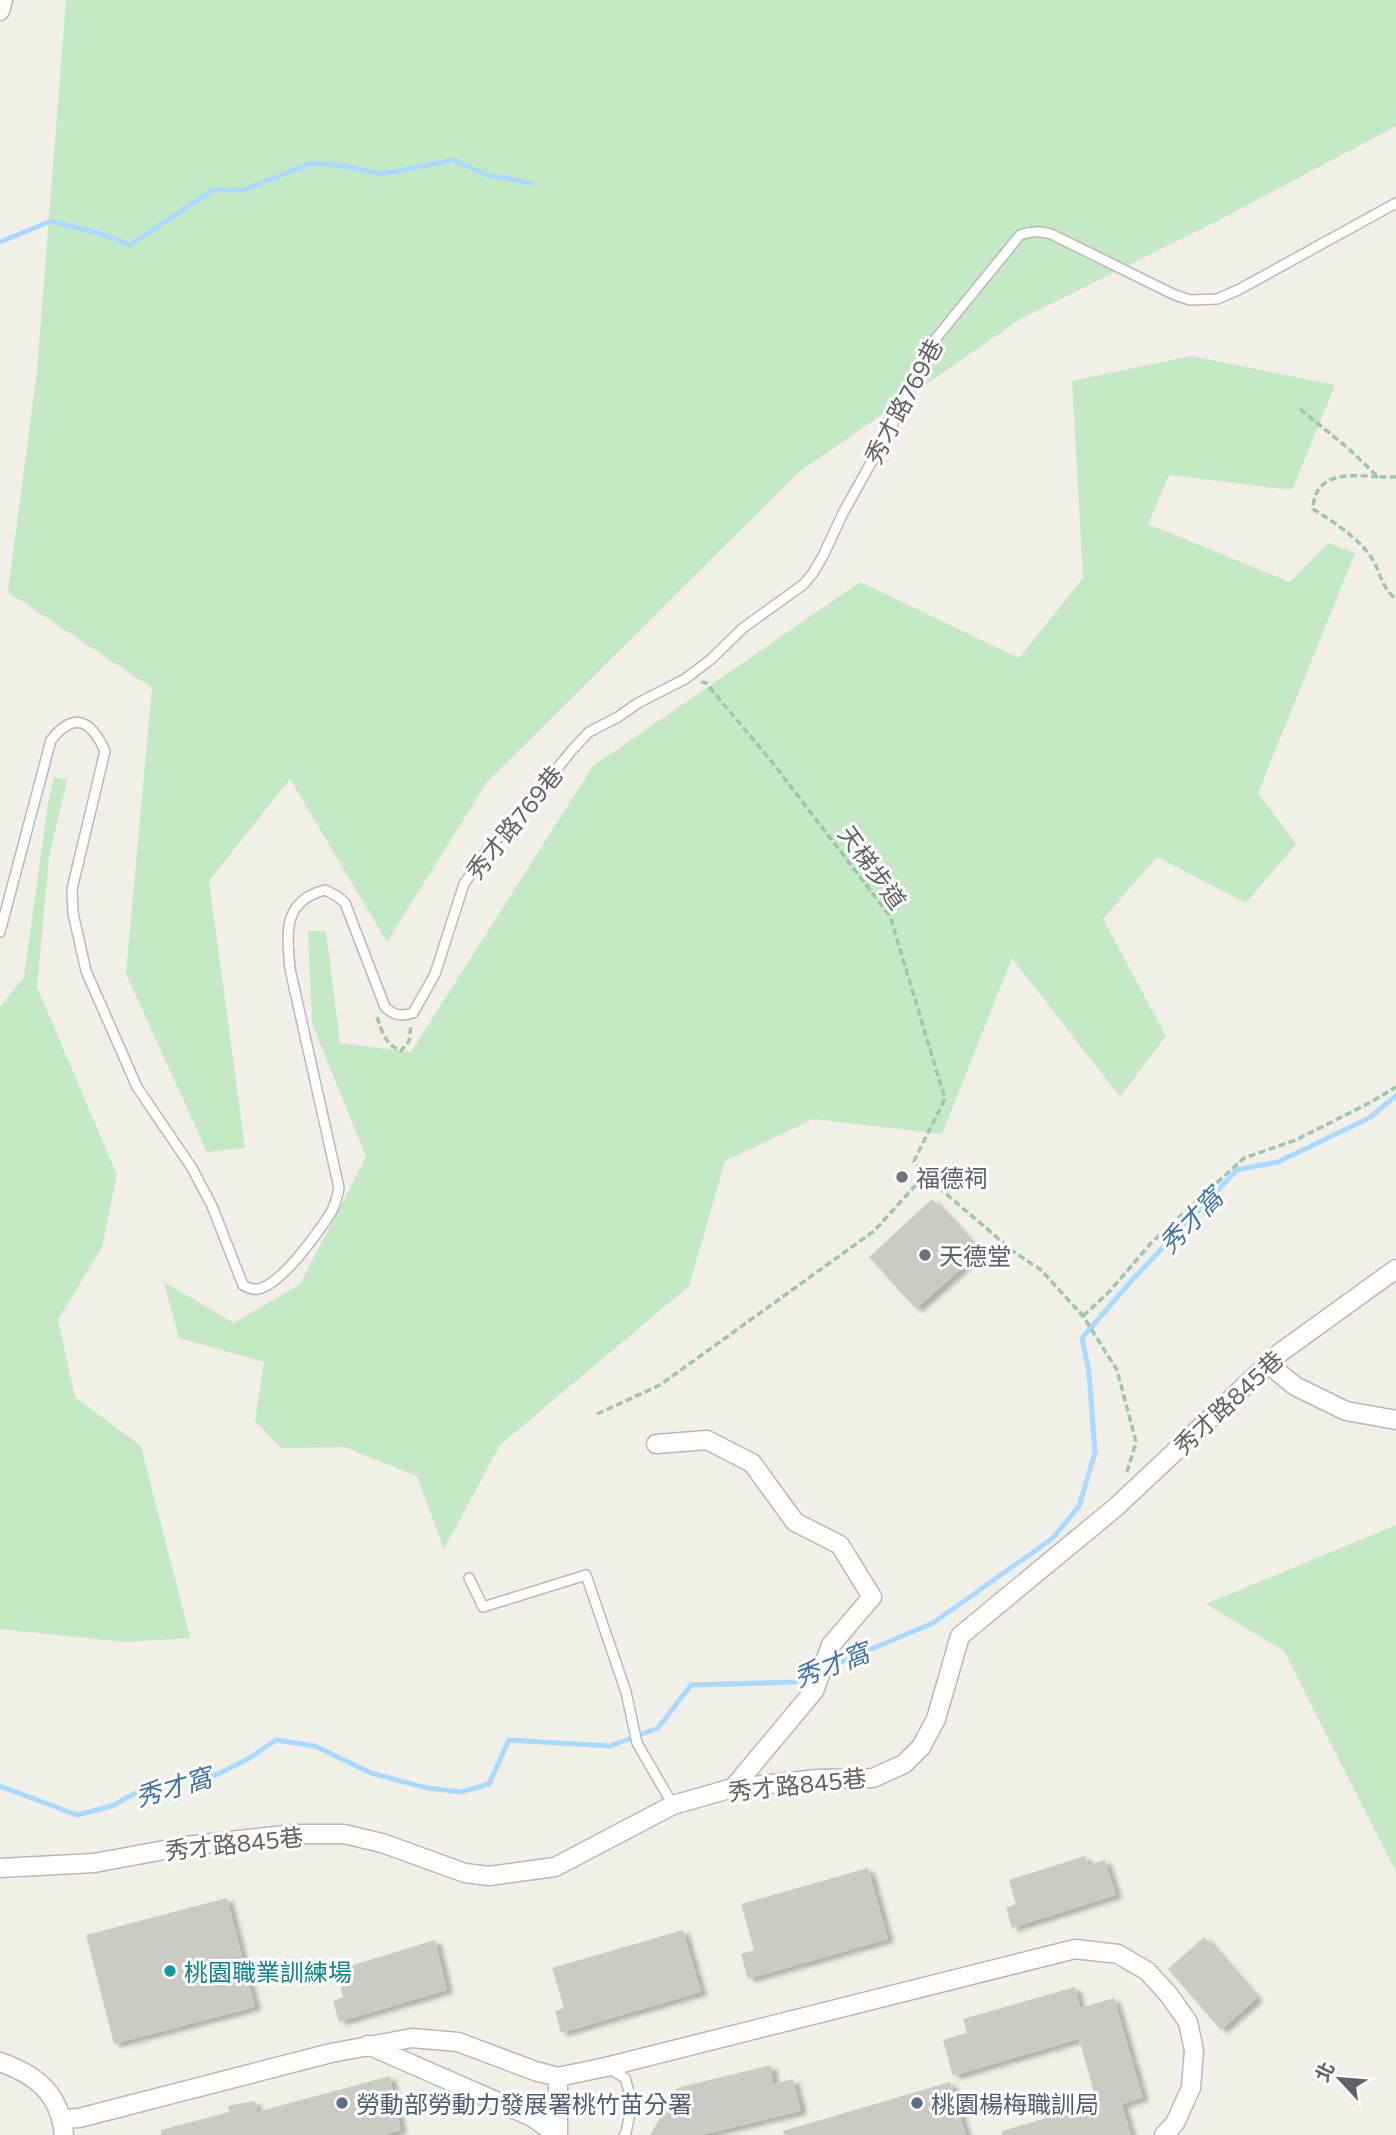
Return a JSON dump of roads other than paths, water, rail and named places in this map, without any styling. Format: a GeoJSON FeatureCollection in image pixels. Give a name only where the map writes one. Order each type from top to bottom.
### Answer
{"type":"FeatureCollection","features":[{"type":"Feature","properties":{"kind":"street"},"geometry":{"type":"LineString","coordinates":[[0,10],[3,0]]}},
{"type":"Feature","properties":{"kind":"street","name":"秀才路845巷"},"geometry":{"type":"LineString","coordinates":[[0,1868],[94,1863],[186,1846],[293,1834],[344,1834],[383,1843],[465,1873],[489,1876],[555,1867],[673,1805],[733,1788],[818,1779],[873,1779],[904,1764],[921,1747],[936,1719],[960,1636],[1116,1507],[1281,1352],[1396,1269]]}},
{"type":"Feature","properties":{"kind":"street"},"geometry":{"type":"LineString","coordinates":[[1268,1364],[1295,1386],[1346,1411],[1396,1420]]}},
{"type":"Feature","properties":{"kind":"street"},"geometry":{"type":"LineString","coordinates":[[656,1444],[707,1440],[751,1463],[795,1522],[840,1545],[872,1597],[831,1645],[814,1691],[733,1788]]}},
{"type":"Feature","properties":{"kind":"street"},"geometry":{"type":"LineString","coordinates":[[0,2062],[18,2068],[42,2083],[63,2127],[79,2118],[331,2053],[412,2038],[458,2042],[558,2077],[1075,1949],[1118,1954],[1147,1971],[1170,1995],[1188,2022],[1194,2050],[1191,2088],[1175,2123],[1164,2135]]}},
{"type":"Feature","properties":{"kind":"street"},"geometry":{"type":"LineString","coordinates":[[368,2045],[532,2116],[558,2135]]}},
{"type":"Feature","properties":{"kind":"street"},"geometry":{"type":"LineString","coordinates":[[558,2077],[558,2135]]}},
{"type":"Feature","properties":{"kind":"lane","name":"秀才路769巷"},"geometry":{"type":"LineString","coordinates":[[0,932],[51,740],[68,724],[75,721],[82,723],[99,737],[105,751],[72,889],[73,913],[86,971],[137,1087],[185,1157],[212,1206],[238,1277],[249,1289],[270,1285],[286,1271],[330,1213],[339,1188],[290,969],[288,924],[302,900],[325,890],[345,903],[384,1007],[399,1016],[413,1013],[435,974],[464,884],[484,854],[572,750],[589,732],[685,679],[710,660],[743,628],[804,584],[813,573],[891,426],[929,347],[1020,235],[1029,231],[1051,234],[1175,295],[1190,300],[1209,301],[1238,290],[1396,203]]}},
{"type":"Feature","properties":{"kind":"lane"},"geometry":{"type":"LineString","coordinates":[[469,1578],[483,1607],[586,1575],[626,1692],[637,1743],[673,1805]]}},
{"type":"Feature","properties":{"kind":"lane"},"geometry":{"type":"LineString","coordinates":[[606,2067],[625,2078],[632,2102],[624,2135]]}},
{"type":"Feature","properties":{"kind":"waterway"},"geometry":{"type":"LineString","coordinates":[[0,242],[51,221],[98,233],[130,245],[213,190],[244,190],[311,163],[382,174],[453,160],[487,175],[532,183]]}},
{"type":"Feature","properties":{"kind":"waterway","name":"秀才窩"},"geometry":{"type":"LineString","coordinates":[[829,1667],[933,1623],[1053,1538],[1079,1506],[1095,1453],[1089,1372],[1082,1338],[1133,1279],[1237,1170],[1278,1162],[1369,1118],[1396,1096]]}},
{"type":"Feature","properties":{"kind":"waterway","name":"秀才窩"},"geometry":{"type":"LineString","coordinates":[[0,1786],[77,1815],[112,1806],[145,1788],[216,1775],[248,1759],[276,1740],[315,1746],[371,1773],[427,1788],[461,1792],[489,1784],[509,1740],[610,1746],[658,1728],[691,1685],[795,1682],[817,1672]]}},
{"type":"Feature","properties":{"kind":"place","name":"福德祠"},"geometry":{"type":"Point","coordinates":[902,1177]}},
{"type":"Feature","properties":{"kind":"place","name":"天德堂"},"geometry":{"type":"Point","coordinates":[925,1255]}},
{"type":"Feature","properties":{"kind":"place","name":"桃園職業訓練場"},"geometry":{"type":"Point","coordinates":[170,1971]}},
{"type":"Feature","properties":{"kind":"place","name":"勞動部勞動力發展署桃竹苗分署"},"geometry":{"type":"Point","coordinates":[342,2103]}},
{"type":"Feature","properties":{"kind":"place","name":"桃園楊梅職訓局"},"geometry":{"type":"Point","coordinates":[917,2103]}}]}
